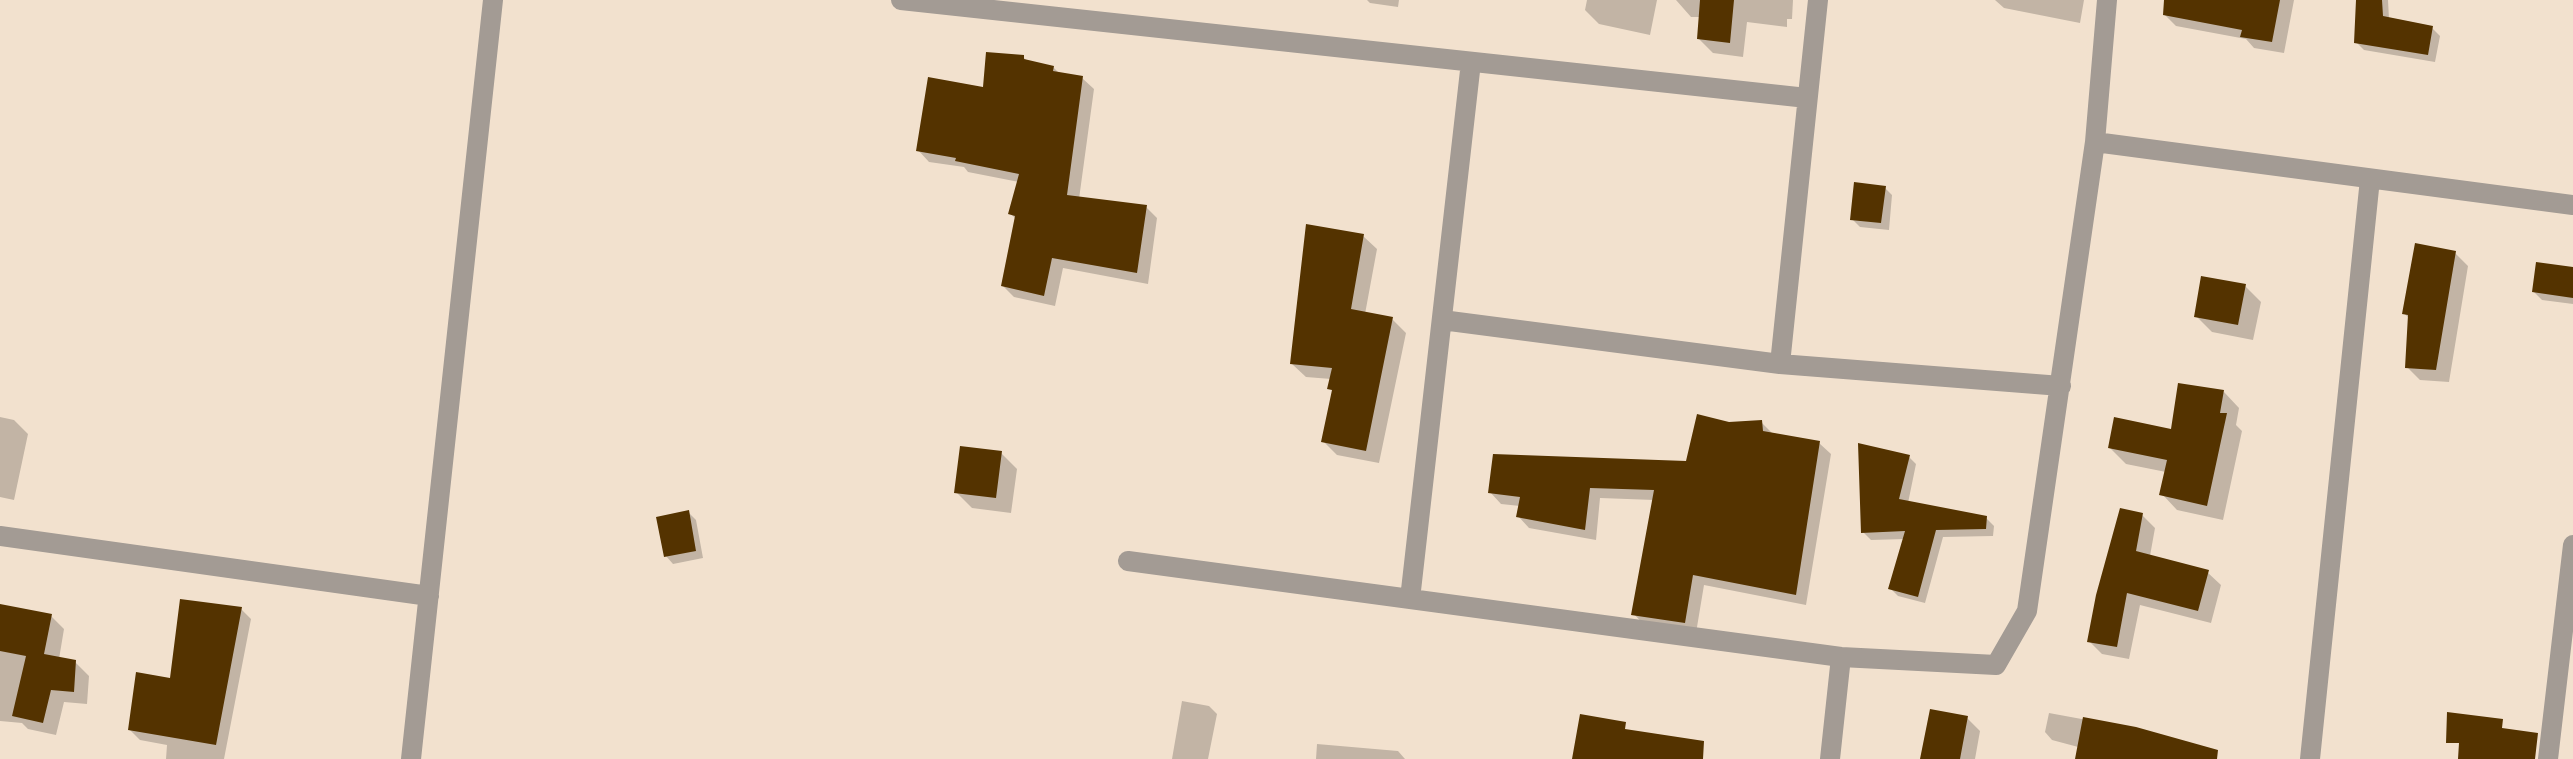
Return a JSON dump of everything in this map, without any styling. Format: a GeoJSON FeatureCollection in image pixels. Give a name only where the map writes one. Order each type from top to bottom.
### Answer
{"type":"FeatureCollection","features":[{"type":"Feature","properties":{"kind":"street"},"geometry":{"type":"LineString","coordinates":[[411,759],[493,0]]}},
{"type":"Feature","properties":{"kind":"street"},"geometry":{"type":"LineString","coordinates":[[901,0],[1807,98]]}},
{"type":"Feature","properties":{"kind":"street"},"geometry":{"type":"LineString","coordinates":[[1780,364],[1818,0]]}},
{"type":"Feature","properties":{"kind":"street"},"geometry":{"type":"LineString","coordinates":[[1128,561],[1841,657],[1996,665],[2027,611],[2095,142],[2107,0]]}},
{"type":"Feature","properties":{"kind":"street"},"geometry":{"type":"LineString","coordinates":[[1410,599],[1471,62]]}},
{"type":"Feature","properties":{"kind":"street"},"geometry":{"type":"LineString","coordinates":[[2095,142],[2573,205]]}},
{"type":"Feature","properties":{"kind":"street"},"geometry":{"type":"LineString","coordinates":[[2310,759],[2370,179]]}},
{"type":"Feature","properties":{"kind":"street"},"geometry":{"type":"LineString","coordinates":[[1442,320],[1780,364],[2061,386]]}},
{"type":"Feature","properties":{"kind":"street"},"geometry":{"type":"LineString","coordinates":[[0,536],[429,596]]}},
{"type":"Feature","properties":{"kind":"street"},"geometry":{"type":"LineString","coordinates":[[2548,759],[2573,545]]}},
{"type":"Feature","properties":{"kind":"street"},"geometry":{"type":"LineString","coordinates":[[1830,759],[1841,657]]}},
{"type":"Feature","properties":{"kind":"building"},"geometry":{"type":"Polygon","coordinates":[[[1700,0],[1734,0],[1730,43],[1697,39],[1700,0]]]}},
{"type":"Feature","properties":{"kind":"building"},"geometry":{"type":"Polygon","coordinates":[[[2164,0],[2280,0],[2272,42],[2240,37],[2242,30],[2163,15],[2164,0]]]}},
{"type":"Feature","properties":{"kind":"building"},"geometry":{"type":"Polygon","coordinates":[[[2356,0],[2382,0],[2383,16],[2433,26],[2428,55],[2354,43],[2356,0]]]}},
{"type":"Feature","properties":{"kind":"building"},"geometry":{"type":"Polygon","coordinates":[[[986,52],[1024,55],[1024,59],[1054,66],[1053,71],[1083,76],[1067,195],[1147,205],[1137,273],[1052,258],[1044,296],[1001,286],[1015,216],[1008,214],[1019,174],[916,151],[928,77],[983,87],[986,52]]]}},
{"type":"Feature","properties":{"kind":"building"},"geometry":{"type":"Polygon","coordinates":[[[1854,182],[1886,186],[1881,223],[1850,220],[1854,182]]]}},
{"type":"Feature","properties":{"kind":"building"},"geometry":{"type":"Polygon","coordinates":[[[1306,224],[1364,234],[1351,309],[1393,317],[1366,451],[1321,442],[1332,390],[1327,389],[1332,368],[1290,364],[1306,224]]]}},
{"type":"Feature","properties":{"kind":"building"},"geometry":{"type":"Polygon","coordinates":[[[2415,243],[2456,251],[2436,370],[2405,368],[2408,315],[2402,314],[2415,243]]]}},
{"type":"Feature","properties":{"kind":"building"},"geometry":{"type":"Polygon","coordinates":[[[2536,262],[2573,267],[2573,298],[2532,292],[2536,262]]]}},
{"type":"Feature","properties":{"kind":"building"},"geometry":{"type":"Polygon","coordinates":[[[2201,276],[2246,284],[2238,325],[2194,317],[2201,276]]]}},
{"type":"Feature","properties":{"kind":"building"},"geometry":{"type":"Polygon","coordinates":[[[2178,383],[2224,390],[2220,413],[2227,413],[2207,506],[2159,495],[2167,460],[2108,448],[2114,417],[2171,429],[2178,383]]]}},
{"type":"Feature","properties":{"kind":"building"},"geometry":{"type":"Polygon","coordinates":[[[1697,414],[1729,422],[1762,420],[1763,431],[1820,441],[1796,595],[1693,575],[1685,623],[1631,615],[1654,490],[1590,488],[1585,530],[1516,517],[1520,497],[1488,493],[1493,454],[1686,461],[1697,414]]]}},
{"type":"Feature","properties":{"kind":"building"},"geometry":{"type":"Polygon","coordinates":[[[1858,443],[1910,455],[1899,499],[1987,516],[1986,529],[1936,530],[1918,597],[1888,589],[1905,531],[1861,533],[1858,443]]]}},
{"type":"Feature","properties":{"kind":"building"},"geometry":{"type":"Polygon","coordinates":[[[960,446],[1002,451],[996,498],[954,493],[960,446]]]}},
{"type":"Feature","properties":{"kind":"building"},"geometry":{"type":"Polygon","coordinates":[[[2120,508],[2143,513],[2136,551],[2209,570],[2198,611],[2127,593],[2117,647],[2087,642],[2096,595],[2120,508]]]}},
{"type":"Feature","properties":{"kind":"building"},"geometry":{"type":"Polygon","coordinates":[[[689,510],[696,551],[664,557],[656,517],[689,510]]]}},
{"type":"Feature","properties":{"kind":"building"},"geometry":{"type":"Polygon","coordinates":[[[180,599],[242,607],[216,745],[128,730],[136,672],[170,678],[180,599]]]}},
{"type":"Feature","properties":{"kind":"building"},"geometry":{"type":"Polygon","coordinates":[[[0,604],[52,614],[44,654],[76,660],[74,692],[51,690],[43,723],[12,716],[26,656],[0,651],[0,604]]]}},
{"type":"Feature","properties":{"kind":"building"},"geometry":{"type":"Polygon","coordinates":[[[1930,709],[1968,716],[1960,759],[1920,759],[1930,709]]]}},
{"type":"Feature","properties":{"kind":"building"},"geometry":{"type":"Polygon","coordinates":[[[2447,712],[2503,719],[2502,728],[2538,733],[2535,759],[2458,759],[2459,743],[2446,743],[2447,712]]]}},
{"type":"Feature","properties":{"kind":"building"},"geometry":{"type":"Polygon","coordinates":[[[1580,714],[1626,722],[1625,729],[1704,741],[1703,759],[1572,759],[1580,714]]]}},
{"type":"Feature","properties":{"kind":"building"},"geometry":{"type":"Polygon","coordinates":[[[2083,717],[2136,727],[2218,750],[2217,759],[2075,759],[2083,717]]]}}]}
